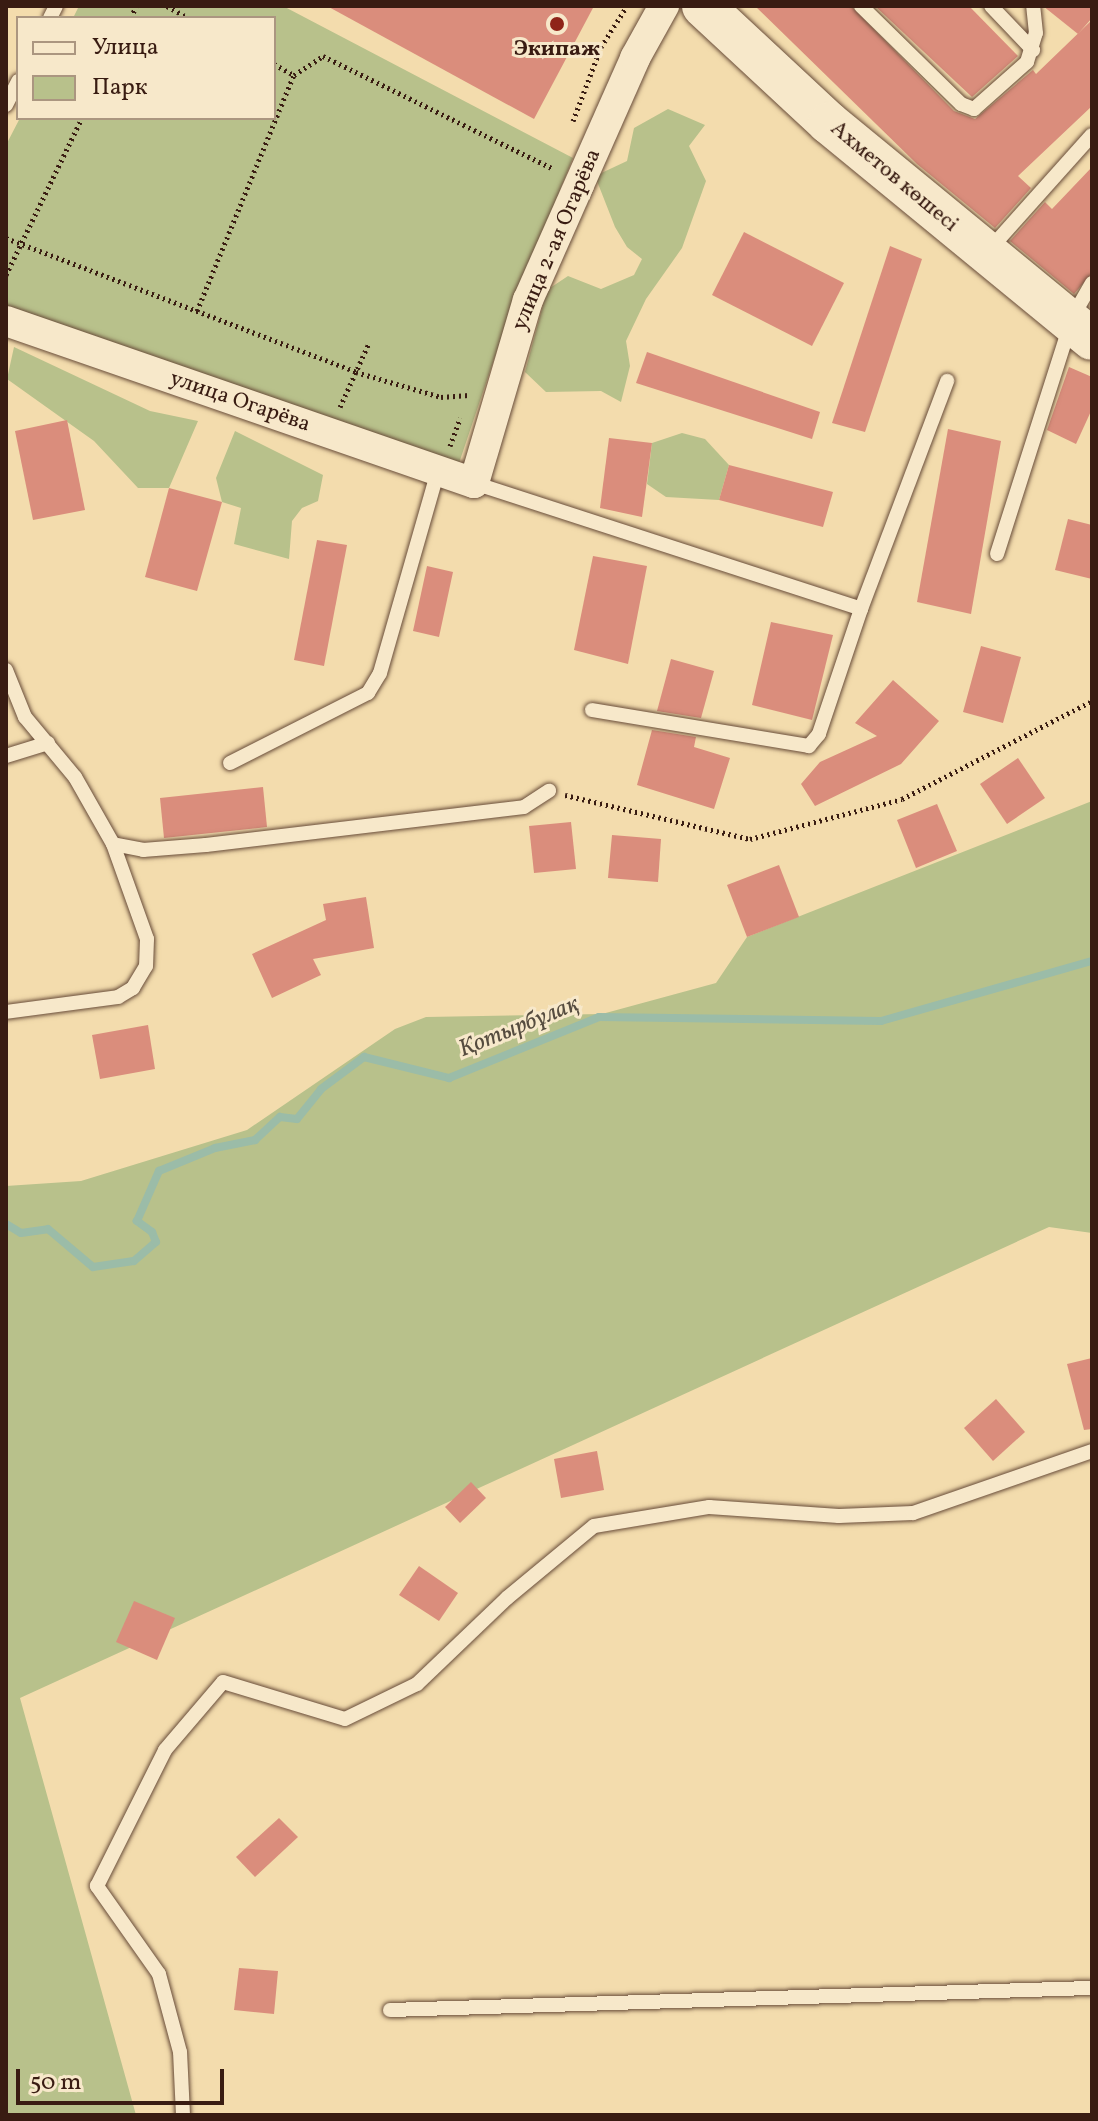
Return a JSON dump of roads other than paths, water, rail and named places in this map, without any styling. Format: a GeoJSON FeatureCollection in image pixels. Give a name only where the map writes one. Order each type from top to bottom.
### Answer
{"type":"FeatureCollection","features":[{"type":"Feature","properties":{"kind":"main road","name":"Ахметов көшесі"},"geometry":{"type":"LineString","coordinates":[[703,6],[829,123],[1082,331]]}},
{"type":"Feature","properties":{"kind":"street","name":"улица 2-ая Огарёва"},"geometry":{"type":"LineString","coordinates":[[474,483],[528,300],[635,58],[664,6]]}},
{"type":"Feature","properties":{"kind":"street","name":"улица Огарёва"},"geometry":{"type":"LineString","coordinates":[[6,321],[474,483]]}},
{"type":"Feature","properties":{"kind":"lane"},"geometry":{"type":"LineString","coordinates":[[861,6],[968,108],[982,104],[1033,50],[1033,6]]}},
{"type":"Feature","properties":{"kind":"lane"},"geometry":{"type":"LineString","coordinates":[[991,6],[1033,50]]}},
{"type":"Feature","properties":{"kind":"lane"},"geometry":{"type":"LineString","coordinates":[[6,105],[16,85]]}},
{"type":"Feature","properties":{"kind":"lane"},"geometry":{"type":"LineString","coordinates":[[985,253],[1092,135]]}},
{"type":"Feature","properties":{"kind":"lane"},"geometry":{"type":"LineString","coordinates":[[997,554],[1082,331],[1092,283]]}},
{"type":"Feature","properties":{"kind":"lane"},"geometry":{"type":"LineString","coordinates":[[592,710],[809,746],[819,734],[861,609],[947,381]]}},
{"type":"Feature","properties":{"kind":"lane"},"geometry":{"type":"LineString","coordinates":[[230,763],[368,693],[380,673],[438,471]]}},
{"type":"Feature","properties":{"kind":"lane"},"geometry":{"type":"LineString","coordinates":[[474,483],[861,609]]}},
{"type":"Feature","properties":{"kind":"lane"},"geometry":{"type":"LineString","coordinates":[[6,670],[25,717],[75,777],[113,844],[147,939],[146,966],[133,988],[118,997],[6,1012]]}},
{"type":"Feature","properties":{"kind":"lane"},"geometry":{"type":"LineString","coordinates":[[6,756],[48,743]]}},
{"type":"Feature","properties":{"kind":"lane"},"geometry":{"type":"LineString","coordinates":[[113,844],[143,850],[206,845],[524,807],[549,791]]}},
{"type":"Feature","properties":{"kind":"lane"},"geometry":{"type":"LineString","coordinates":[[183,2115],[180,2052],[159,1974],[97,1886],[165,1750],[223,1682],[345,1719],[417,1684],[507,1598],[594,1526],[709,1507],[839,1516],[913,1513],[1092,1451]]}},
{"type":"Feature","properties":{"kind":"lane"},"geometry":{"type":"LineString","coordinates":[[390,2010],[1092,1988]]}},
{"type":"Feature","properties":{"kind":"waterway","name":"Қотырбұлақ"},"geometry":{"type":"LineString","coordinates":[[6,1224],[21,1233],[48,1229],[93,1267],[134,1261],[156,1242],[152,1232],[137,1221],[159,1171],[215,1148],[255,1140],[280,1117],[297,1119],[321,1089],[364,1057],[449,1078],[599,1017],[881,1021],[1092,961]]}},
{"type":"Feature","properties":{"kind":"place","name":"Экипаж"},"geometry":{"type":"Point","coordinates":[557,24]}}]}
